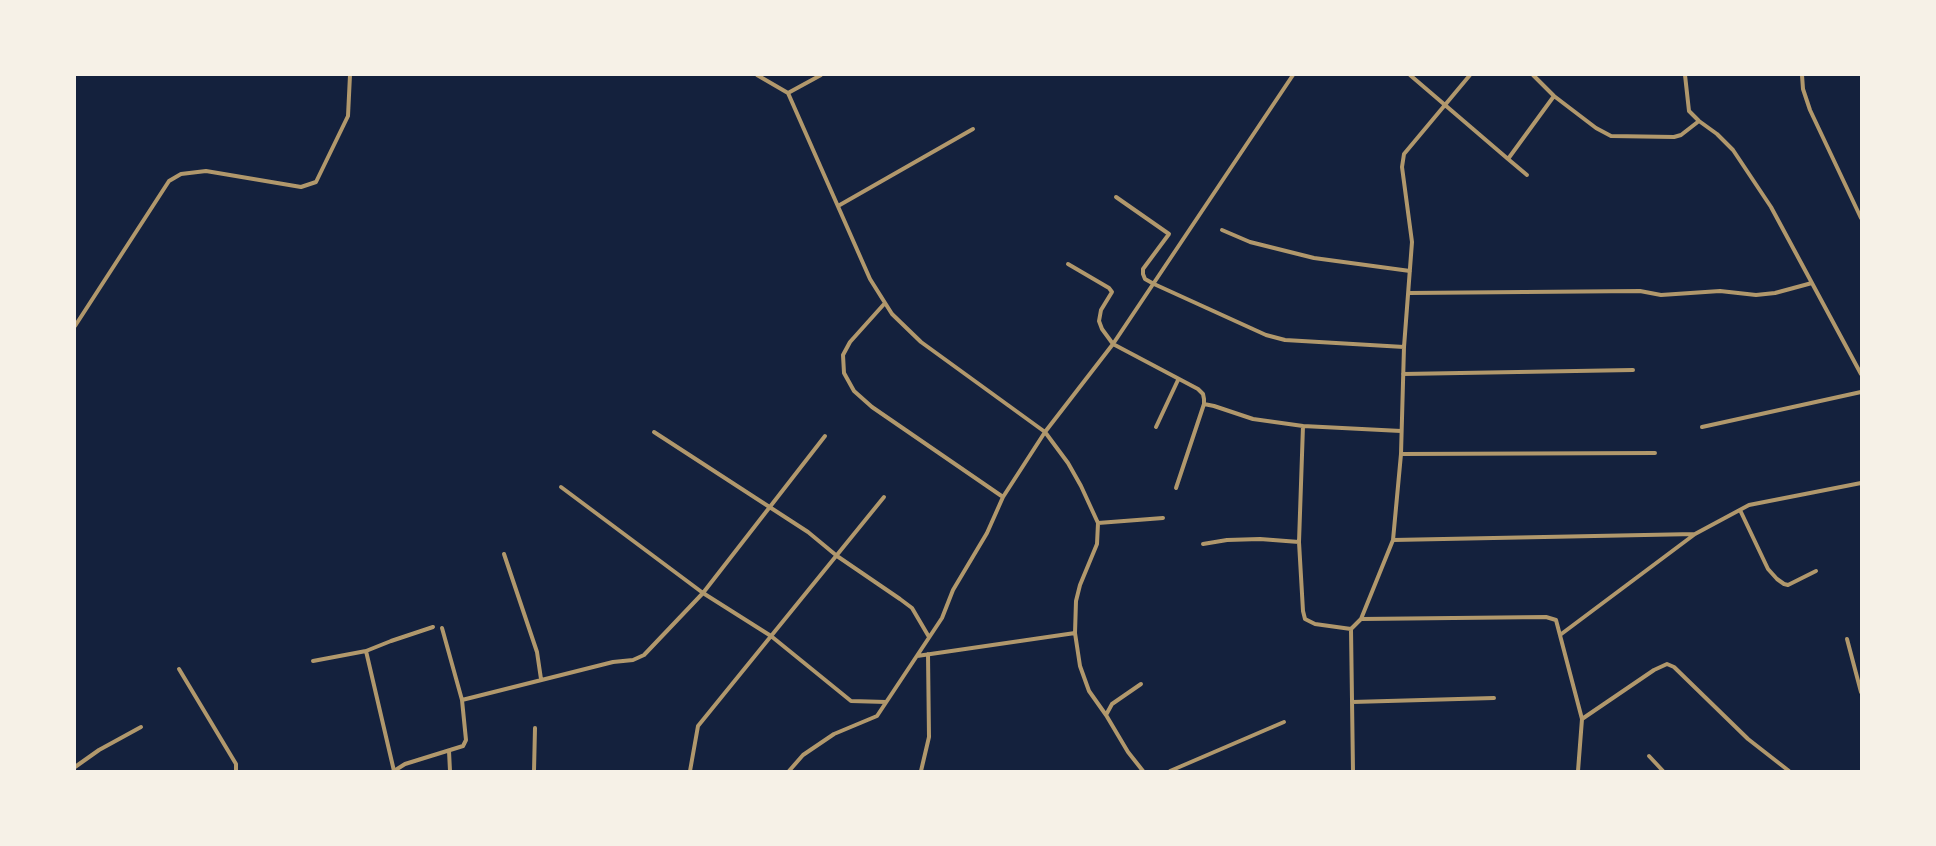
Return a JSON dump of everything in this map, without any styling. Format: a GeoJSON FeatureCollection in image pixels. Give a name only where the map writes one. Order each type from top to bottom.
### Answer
{"type":"FeatureCollection","features":[{"type":"Feature","properties":{"kind":"street"},"geometry":{"type":"LineString","coordinates":[[75,326],[168,180],[181,174],[206,171],[301,187],[316,182],[348,116],[350,75]]}},
{"type":"Feature","properties":{"kind":"street"},"geometry":{"type":"LineString","coordinates":[[757,75],[788,93],[870,279],[892,314],[921,342],[1023,414],[1045,432],[1068,463],[1081,486],[1098,522],[1098,544],[1080,585],[1076,601],[1075,633],[1080,666],[1089,691],[1128,752],[1143,771]]}},
{"type":"Feature","properties":{"kind":"street"},"geometry":{"type":"LineString","coordinates":[[788,93],[821,75]]}},
{"type":"Feature","properties":{"kind":"street"},"geometry":{"type":"LineString","coordinates":[[789,771],[803,756],[834,734],[877,716],[942,618],[953,590],[987,533],[1003,497],[1045,432],[1113,344],[1293,75]]}},
{"type":"Feature","properties":{"kind":"street"},"geometry":{"type":"LineString","coordinates":[[1410,75],[1444,106],[1527,174]]}},
{"type":"Feature","properties":{"kind":"street"},"geometry":{"type":"LineString","coordinates":[[1303,426],[1299,542],[1302,611],[1305,619],[1315,624],[1351,628],[1361,619],[1393,540],[1401,454],[1404,347],[1412,242],[1402,166],[1404,154],[1470,75]]}},
{"type":"Feature","properties":{"kind":"street"},"geometry":{"type":"LineString","coordinates":[[1534,75],[1554,96],[1596,128],[1611,136],[1674,137],[1681,135],[1699,121]]}},
{"type":"Feature","properties":{"kind":"street"},"geometry":{"type":"LineString","coordinates":[[1685,75],[1689,111],[1733,150],[1771,208],[1861,374]]}},
{"type":"Feature","properties":{"kind":"street"},"geometry":{"type":"LineString","coordinates":[[1802,75],[1803,89],[1810,110],[1861,218]]}},
{"type":"Feature","properties":{"kind":"street"},"geometry":{"type":"LineString","coordinates":[[1508,159],[1554,96]]}},
{"type":"Feature","properties":{"kind":"street"},"geometry":{"type":"LineString","coordinates":[[838,206],[973,129]]}},
{"type":"Feature","properties":{"kind":"street"},"geometry":{"type":"LineString","coordinates":[[1116,196],[1169,234],[1143,269],[1142,274],[1145,279],[1154,284],[1266,335],[1285,340],[1404,347]]}},
{"type":"Feature","properties":{"kind":"street"},"geometry":{"type":"LineString","coordinates":[[1222,230],[1250,242],[1314,258],[1410,271]]}},
{"type":"Feature","properties":{"kind":"street"},"geometry":{"type":"LineString","coordinates":[[1068,264],[1109,288],[1112,292],[1102,310],[1099,321],[1102,329],[1113,344],[1203,394],[1204,404],[1176,488]]}},
{"type":"Feature","properties":{"kind":"street"},"geometry":{"type":"LineString","coordinates":[[1409,293],[1640,292],[1661,295],[1744,292],[1756,295],[1775,293],[1812,283]]}},
{"type":"Feature","properties":{"kind":"street"},"geometry":{"type":"LineString","coordinates":[[885,303],[850,342],[843,355],[844,373],[854,390],[872,406],[1003,497]]}},
{"type":"Feature","properties":{"kind":"street"},"geometry":{"type":"LineString","coordinates":[[1403,374],[1633,370]]}},
{"type":"Feature","properties":{"kind":"street"},"geometry":{"type":"LineString","coordinates":[[1156,427],[1178,380]]}},
{"type":"Feature","properties":{"kind":"street"},"geometry":{"type":"LineString","coordinates":[[1702,426],[1861,392]]}},
{"type":"Feature","properties":{"kind":"street"},"geometry":{"type":"LineString","coordinates":[[1204,404],[1253,420],[1303,426],[1401,431]]}},
{"type":"Feature","properties":{"kind":"street"},"geometry":{"type":"LineString","coordinates":[[654,432],[808,532],[837,556],[912,608],[930,636]]}},
{"type":"Feature","properties":{"kind":"street"},"geometry":{"type":"LineString","coordinates":[[462,700],[535,683],[541,679],[613,662],[633,660],[644,656],[703,593],[825,436]]}},
{"type":"Feature","properties":{"kind":"street"},"geometry":{"type":"LineString","coordinates":[[1401,454],[1655,453]]}},
{"type":"Feature","properties":{"kind":"street"},"geometry":{"type":"LineString","coordinates":[[1560,634],[1695,534],[1749,505],[1861,483]]}},
{"type":"Feature","properties":{"kind":"street"},"geometry":{"type":"LineString","coordinates":[[561,487],[703,593],[771,636],[851,701],[858,703],[886,702]]}},
{"type":"Feature","properties":{"kind":"street"},"geometry":{"type":"LineString","coordinates":[[690,771],[698,726],[884,497]]}},
{"type":"Feature","properties":{"kind":"street"},"geometry":{"type":"LineString","coordinates":[[1740,510],[1768,569],[1784,584],[1792,583],[1816,571]]}},
{"type":"Feature","properties":{"kind":"street"},"geometry":{"type":"LineString","coordinates":[[1098,522],[1163,518]]}},
{"type":"Feature","properties":{"kind":"street"},"geometry":{"type":"LineString","coordinates":[[1393,540],[1695,534]]}},
{"type":"Feature","properties":{"kind":"street"},"geometry":{"type":"LineString","coordinates":[[1203,544],[1227,540],[1260,539],[1299,542]]}},
{"type":"Feature","properties":{"kind":"street"},"geometry":{"type":"LineString","coordinates":[[504,554],[538,652],[541,679]]}},
{"type":"Feature","properties":{"kind":"street"},"geometry":{"type":"LineString","coordinates":[[1361,619],[1546,618],[1556,620],[1582,719],[1578,771]]}},
{"type":"Feature","properties":{"kind":"street"},"geometry":{"type":"LineString","coordinates":[[313,661],[366,651],[391,640],[433,628]]}},
{"type":"Feature","properties":{"kind":"street"},"geometry":{"type":"LineString","coordinates":[[366,651],[394,771],[405,764],[463,746],[466,740],[462,700],[442,628]]}},
{"type":"Feature","properties":{"kind":"street"},"geometry":{"type":"LineString","coordinates":[[1351,628],[1353,771]]}},
{"type":"Feature","properties":{"kind":"street"},"geometry":{"type":"LineString","coordinates":[[917,656],[1075,633]]}},
{"type":"Feature","properties":{"kind":"street"},"geometry":{"type":"LineString","coordinates":[[1847,639],[1861,692]]}},
{"type":"Feature","properties":{"kind":"street"},"geometry":{"type":"LineString","coordinates":[[921,771],[929,737],[928,654]]}},
{"type":"Feature","properties":{"kind":"street"},"geometry":{"type":"LineString","coordinates":[[1582,719],[1654,670],[1667,664],[1674,667],[1748,739],[1789,771]]}},
{"type":"Feature","properties":{"kind":"street"},"geometry":{"type":"LineString","coordinates":[[179,669],[236,764],[236,771]]}},
{"type":"Feature","properties":{"kind":"street"},"geometry":{"type":"LineString","coordinates":[[1106,715],[1112,704],[1141,684]]}},
{"type":"Feature","properties":{"kind":"street"},"geometry":{"type":"LineString","coordinates":[[1352,702],[1494,698]]}},
{"type":"Feature","properties":{"kind":"street"},"geometry":{"type":"LineString","coordinates":[[1170,771],[1284,722]]}},
{"type":"Feature","properties":{"kind":"street"},"geometry":{"type":"LineString","coordinates":[[75,766],[99,750],[141,727]]}},
{"type":"Feature","properties":{"kind":"street"},"geometry":{"type":"LineString","coordinates":[[534,771],[536,728]]}},
{"type":"Feature","properties":{"kind":"street"},"geometry":{"type":"LineString","coordinates":[[449,751],[450,771]]}},
{"type":"Feature","properties":{"kind":"street"},"geometry":{"type":"LineString","coordinates":[[1649,756],[1663,771]]}}]}
